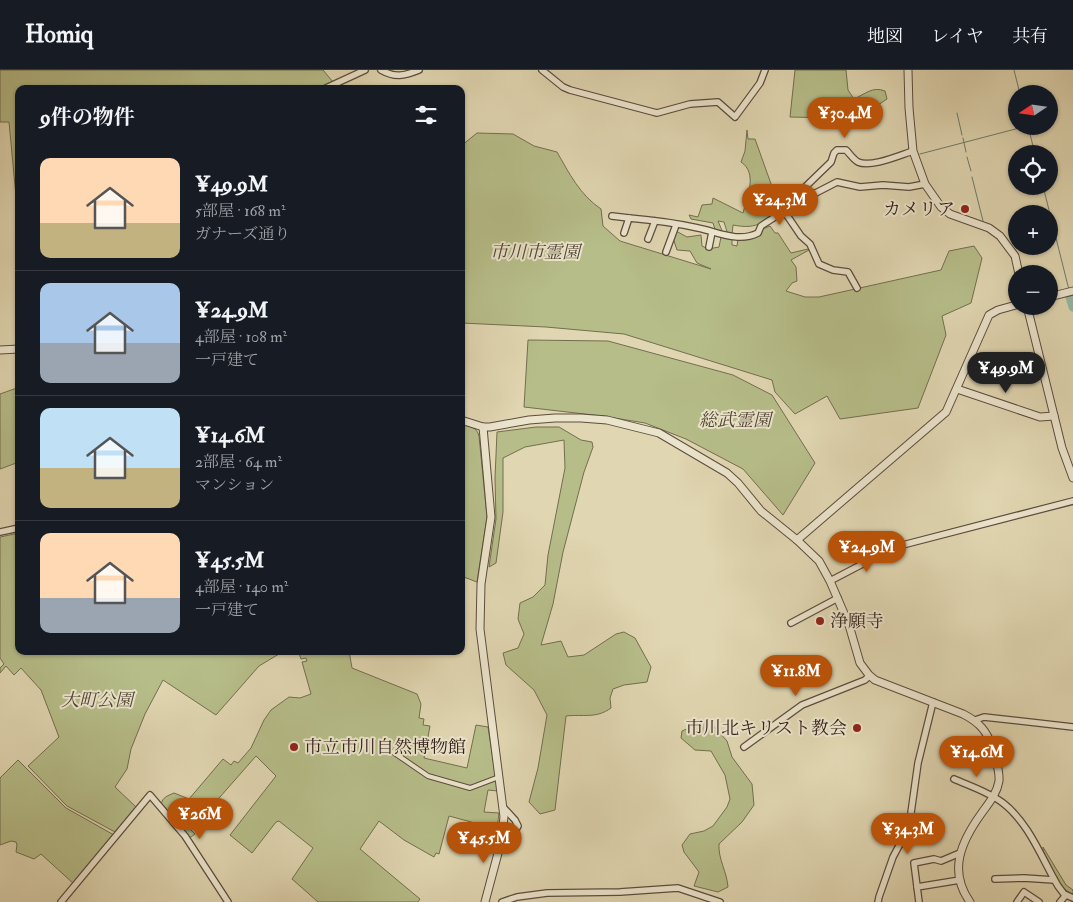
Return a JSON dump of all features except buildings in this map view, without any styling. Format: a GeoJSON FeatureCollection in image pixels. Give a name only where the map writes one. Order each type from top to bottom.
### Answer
{"type":"FeatureCollection","features":[{"type":"Feature","properties":{"kind":"street"},"geometry":{"type":"LineString","coordinates":[[333,85],[365,70]]}},
{"type":"Feature","properties":{"kind":"street"},"geometry":{"type":"LineString","coordinates":[[381,70],[400,76],[419,70]]}},
{"type":"Feature","properties":{"kind":"street"},"geometry":{"type":"LineString","coordinates":[[542,70],[563,87],[570,90],[657,113],[690,104],[718,102],[735,117],[760,83],[765,70]]}},
{"type":"Feature","properties":{"kind":"street"},"geometry":{"type":"LineString","coordinates":[[908,70],[909,108],[914,151],[925,184],[942,207],[950,214],[989,228],[1002,238],[1015,256],[1017,265]]}},
{"type":"Feature","properties":{"kind":"street"},"geometry":{"type":"LineString","coordinates":[[612,216],[655,220],[720,235],[746,238],[757,234],[761,226],[774,217],[831,162],[834,152],[837,150],[846,150],[857,162],[864,163],[914,151]]}},
{"type":"Feature","properties":{"kind":"street"},"geometry":{"type":"LineString","coordinates":[[801,190],[808,198],[837,182],[860,187],[883,185],[909,187],[925,184]]}},
{"type":"Feature","properties":{"kind":"street"},"geometry":{"type":"LineString","coordinates":[[782,208],[801,236],[810,244],[819,264],[832,270],[848,272],[857,288]]}},
{"type":"Feature","properties":{"kind":"street"},"geometry":{"type":"LineString","coordinates":[[624,233],[630,218]]}},
{"type":"Feature","properties":{"kind":"street"},"geometry":{"type":"LineString","coordinates":[[648,239],[655,220]]}},
{"type":"Feature","properties":{"kind":"street"},"geometry":{"type":"LineString","coordinates":[[666,252],[676,225]]}},
{"type":"Feature","properties":{"kind":"street"},"geometry":{"type":"LineString","coordinates":[[709,247],[712,232]]}},
{"type":"Feature","properties":{"kind":"street"},"geometry":{"type":"LineString","coordinates":[[1058,295],[1073,291]]}},
{"type":"Feature","properties":{"kind":"street"},"geometry":{"type":"LineString","coordinates":[[797,540],[942,416],[948,409],[989,315],[1008,307]]}},
{"type":"Feature","properties":{"kind":"street"},"geometry":{"type":"LineString","coordinates":[[1029,315],[1066,461],[1073,478]]}},
{"type":"Feature","properties":{"kind":"street"},"geometry":{"type":"LineString","coordinates":[[0,350],[15,350]]}},
{"type":"Feature","properties":{"kind":"street"},"geometry":{"type":"LineString","coordinates":[[957,389],[1040,418],[1054,416]]}},
{"type":"Feature","properties":{"kind":"street"},"geometry":{"type":"LineString","coordinates":[[465,421],[483,427],[535,420],[581,418],[607,420],[659,433],[727,473],[738,483],[761,511],[797,540],[819,561],[849,625],[860,663],[869,676],[975,720],[983,727],[990,740],[999,779],[993,796],[972,827],[960,853],[958,868],[960,880],[970,902]]}},
{"type":"Feature","properties":{"kind":"street"},"geometry":{"type":"LineString","coordinates":[[483,427],[490,518],[482,574],[480,628],[503,807],[503,832],[485,902]]}},
{"type":"Feature","properties":{"kind":"street"},"geometry":{"type":"LineString","coordinates":[[830,581],[894,547],[1073,501]]}},
{"type":"Feature","properties":{"kind":"street"},"geometry":{"type":"LineString","coordinates":[[0,532],[15,529]]}},
{"type":"Feature","properties":{"kind":"street"},"geometry":{"type":"LineString","coordinates":[[791,623],[838,598]]}},
{"type":"Feature","properties":{"kind":"street"},"geometry":{"type":"LineString","coordinates":[[744,747],[802,706],[865,680],[869,676]]}},
{"type":"Feature","properties":{"kind":"street"},"geometry":{"type":"LineString","coordinates":[[878,902],[893,857],[909,827],[918,763],[933,702]]}},
{"type":"Feature","properties":{"kind":"street"},"geometry":{"type":"LineString","coordinates":[[975,720],[984,717],[1073,727]]}},
{"type":"Feature","properties":{"kind":"street"},"geometry":{"type":"LineString","coordinates":[[393,752],[428,776],[470,788],[499,777]]}},
{"type":"Feature","properties":{"kind":"street"},"geometry":{"type":"LineString","coordinates":[[954,779],[993,796],[1002,802],[1018,818],[1054,880],[1066,895],[1073,898]]}},
{"type":"Feature","properties":{"kind":"street"},"geometry":{"type":"LineString","coordinates":[[61,902],[150,795],[185,836],[228,902]]}},
{"type":"Feature","properties":{"kind":"street"},"geometry":{"type":"LineString","coordinates":[[503,807],[516,820],[518,826],[514,833],[503,832]]}},
{"type":"Feature","properties":{"kind":"street"},"geometry":{"type":"LineString","coordinates":[[919,902],[914,863],[934,859],[941,861],[960,853]]}},
{"type":"Feature","properties":{"kind":"street"},"geometry":{"type":"LineString","coordinates":[[995,879],[1054,880]]}},
{"type":"Feature","properties":{"kind":"street"},"geometry":{"type":"LineString","coordinates":[[917,886],[960,880]]}},
{"type":"Feature","properties":{"kind":"street"},"geometry":{"type":"LineString","coordinates":[[502,902],[517,897],[547,893],[620,892],[678,888],[720,902]]}},
{"type":"Feature","properties":{"kind":"street"},"geometry":{"type":"LineString","coordinates":[[1017,902],[1024,892],[1039,902]]}},
{"type":"Feature","properties":{"kind":"street"},"geometry":{"type":"LineString","coordinates":[[1060,902],[1066,895]]}},
{"type":"Feature","properties":{"kind":"green space"},"geometry":{"type":"Polygon","coordinates":[[[0,70],[323,70],[333,82],[326,85],[15,85],[15,186],[9,122],[0,122],[0,70]]]}},
{"type":"Feature","properties":{"kind":"green space"},"geometry":{"type":"Polygon","coordinates":[[[795,70],[846,70],[848,90],[854,99],[877,89],[885,91],[887,99],[875,107],[852,108],[838,118],[790,117],[795,70]]]}},
{"type":"Feature","properties":{"kind":"green space"},"geometry":{"type":"Polygon","coordinates":[[[747,130],[748,139],[755,139],[775,195],[780,202],[771,215],[761,223],[749,226],[733,225],[732,235],[728,235],[724,222],[718,221],[723,233],[716,232],[713,223],[691,219],[689,215],[698,217],[702,205],[712,204],[713,198],[743,213],[750,186],[749,172],[741,162],[745,151],[747,130]]]}},
{"type":"Feature","properties":{"kind":"green space","name":"市川市霊園"},"geometry":{"type":"Polygon","coordinates":[[[477,133],[513,134],[534,146],[557,152],[581,190],[601,209],[603,226],[620,241],[711,269],[697,263],[690,251],[677,250],[673,238],[676,231],[687,237],[701,235],[702,246],[708,249],[719,247],[721,237],[732,238],[732,245],[737,246],[738,239],[744,240],[761,235],[760,230],[770,226],[775,233],[778,233],[791,253],[809,250],[791,260],[796,267],[797,281],[792,283],[786,291],[805,297],[819,297],[941,270],[949,251],[974,246],[982,258],[971,303],[942,316],[946,335],[918,408],[840,419],[827,396],[795,414],[775,392],[772,380],[624,334],[546,327],[465,323],[465,143],[477,133]]]}},
{"type":"Feature","properties":{"kind":"green space","name":"総武霊園"},"geometry":{"type":"Polygon","coordinates":[[[528,340],[608,341],[733,375],[772,395],[815,463],[783,515],[743,469],[686,439],[645,423],[524,407],[528,340]]]}},
{"type":"Feature","properties":{"kind":"green space"},"geometry":{"type":"Polygon","coordinates":[[[15,389],[15,463],[0,469],[0,394],[15,389]]]}},
{"type":"Feature","properties":{"kind":"green space"},"geometry":{"type":"Polygon","coordinates":[[[465,425],[475,429],[479,436],[487,517],[477,582],[465,578],[465,425]]]}},
{"type":"Feature","properties":{"kind":"green space"},"geometry":{"type":"Polygon","coordinates":[[[536,427],[559,427],[581,440],[592,442],[593,447],[584,472],[563,552],[553,604],[541,645],[561,641],[568,657],[584,655],[616,634],[624,632],[635,638],[651,667],[647,682],[624,685],[613,689],[610,698],[611,708],[595,715],[566,716],[555,810],[540,814],[529,802],[538,768],[547,715],[534,690],[506,665],[503,653],[518,648],[524,634],[518,619],[520,603],[533,597],[545,585],[548,555],[565,468],[564,440],[525,447],[503,458],[503,512],[496,563],[489,567],[496,519],[497,432],[536,427]]]}},
{"type":"Feature","properties":{"kind":"green space","name":"大町公園"},"geometry":{"type":"Polygon","coordinates":[[[15,534],[15,655],[277,655],[259,666],[216,715],[163,680],[145,714],[131,749],[127,769],[115,787],[136,807],[115,832],[67,806],[28,766],[59,737],[41,690],[21,668],[14,675],[6,666],[0,673],[0,668],[4,664],[0,658],[0,537],[15,534]]]}},
{"type":"Feature","properties":{"kind":"green space"},"geometry":{"type":"Polygon","coordinates":[[[300,655],[350,655],[352,668],[417,694],[421,704],[419,718],[424,719],[423,725],[430,726],[424,758],[467,768],[476,725],[488,727],[498,791],[488,790],[484,812],[499,813],[497,829],[449,816],[439,854],[436,853],[434,857],[404,840],[379,821],[360,849],[420,899],[418,902],[318,902],[292,879],[313,848],[279,821],[276,822],[252,853],[230,835],[276,776],[256,756],[191,830],[195,834],[191,837],[189,838],[161,804],[164,798],[174,793],[189,799],[223,759],[231,765],[234,761],[238,763],[251,748],[264,720],[271,710],[289,697],[300,698],[311,694],[302,662],[307,661],[306,658],[301,659],[300,655]]]}},
{"type":"Feature","properties":{"kind":"green space"},"geometry":{"type":"Polygon","coordinates":[[[709,721],[727,741],[732,757],[752,784],[754,805],[742,822],[719,844],[728,887],[718,892],[694,886],[699,872],[684,852],[682,845],[690,834],[704,831],[713,826],[727,807],[730,799],[725,775],[711,751],[695,750],[681,738],[682,731],[709,721]]]}},
{"type":"Feature","properties":{"kind":"green space"},"geometry":{"type":"Polygon","coordinates":[[[18,760],[66,808],[114,835],[74,884],[41,854],[34,859],[16,852],[16,842],[11,841],[0,845],[0,778],[18,760]]]}},
{"type":"Feature","properties":{"kind":"green space"},"geometry":{"type":"Polygon","coordinates":[[[1043,847],[1066,885],[1073,890],[1073,895],[1061,887],[1043,851],[1043,847]]]}},
{"type":"Feature","properties":{"kind":"waterway"},"geometry":{"type":"LineString","coordinates":[[1014,70],[1018,85]]}},
{"type":"Feature","properties":{"kind":"waterway"},"geometry":{"type":"LineString","coordinates":[[957,113],[962,135]]}},
{"type":"Feature","properties":{"kind":"waterway"},"geometry":{"type":"LineString","coordinates":[[920,154],[1008,131]]}},
{"type":"Feature","properties":{"kind":"waterway"},"geometry":{"type":"LineString","coordinates":[[1030,135],[1033,145]]}},
{"type":"Feature","properties":{"kind":"waterway"},"geometry":{"type":"LineString","coordinates":[[963,138],[966,152]]}},
{"type":"Feature","properties":{"kind":"waterway"},"geometry":{"type":"LineString","coordinates":[[967,157],[971,171]]}},
{"type":"Feature","properties":{"kind":"waterway"},"geometry":{"type":"LineString","coordinates":[[972,177],[983,221]]}},
{"type":"Feature","properties":{"kind":"waterway"},"geometry":{"type":"LineString","coordinates":[[1045,195],[1069,290]]}},
{"type":"Feature","properties":{"kind":"waterway"},"geometry":{"type":"LineString","coordinates":[[1070,297],[1073,307]]}},
{"type":"Feature","properties":{"kind":"place","name":"カメリア"},"geometry":{"type":"Point","coordinates":[965,209]}},
{"type":"Feature","properties":{"kind":"place","name":"浄願寺"},"geometry":{"type":"Point","coordinates":[820,621]}},
{"type":"Feature","properties":{"kind":"place","name":"市川北キリスト教会"},"geometry":{"type":"Point","coordinates":[857,728]}},
{"type":"Feature","properties":{"kind":"place","name":"市立市川自然博物館"},"geometry":{"type":"Point","coordinates":[294,747]}}]}
